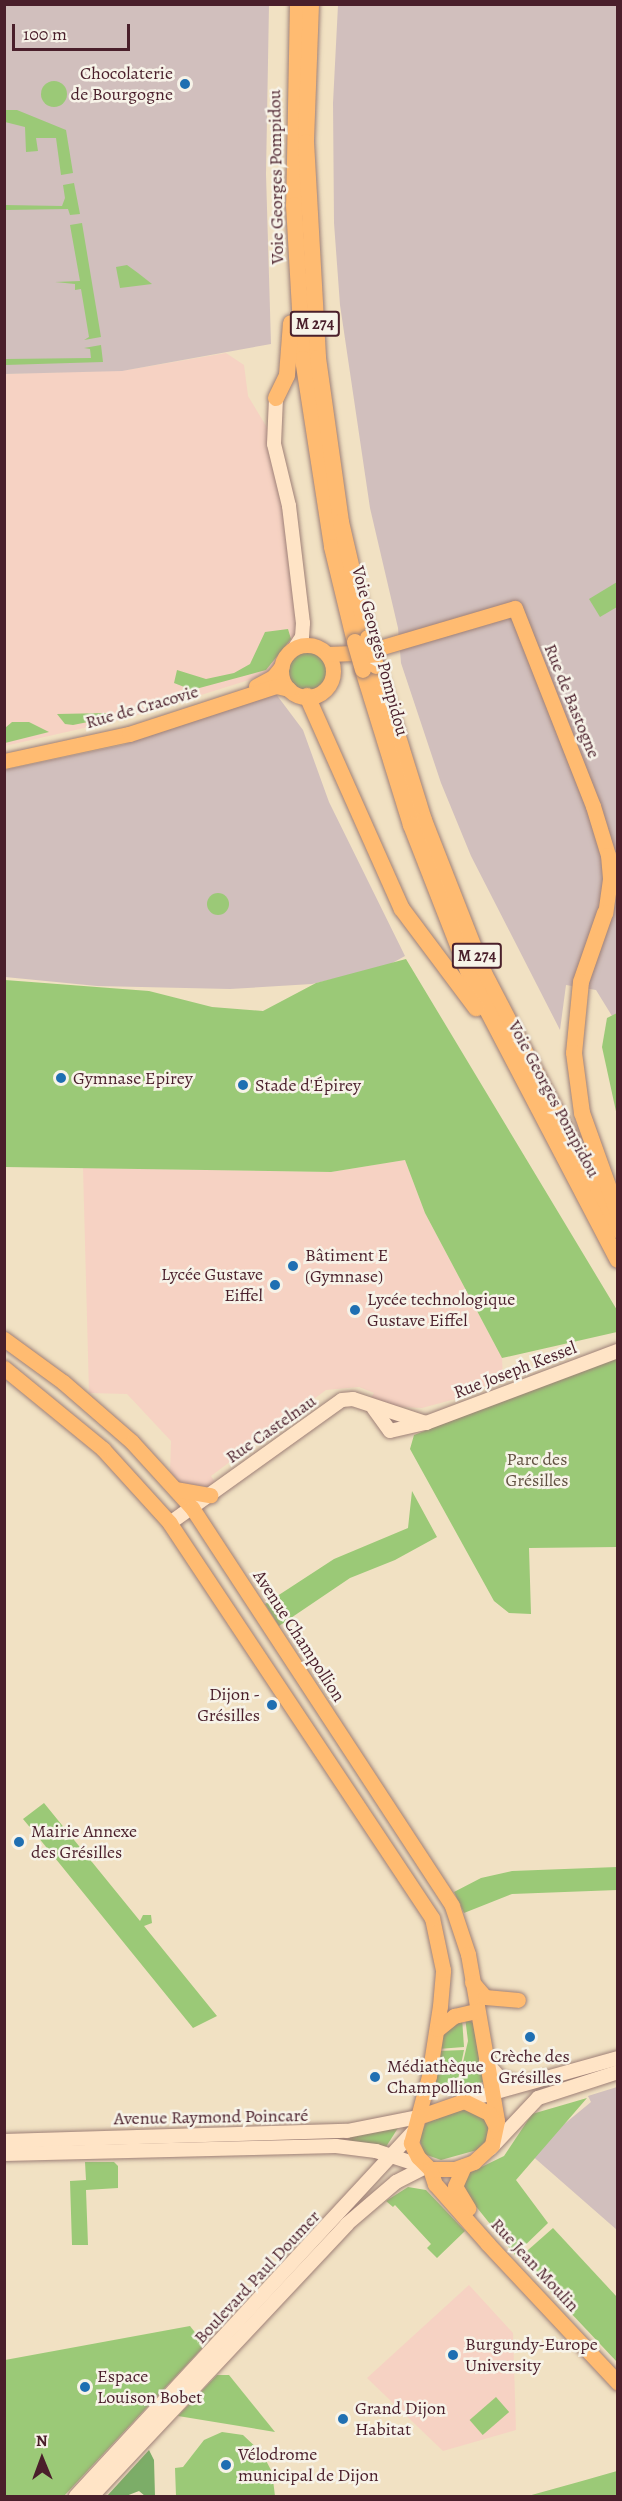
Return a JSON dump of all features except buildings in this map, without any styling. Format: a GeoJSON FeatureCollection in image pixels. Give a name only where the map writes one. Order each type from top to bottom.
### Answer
{"type":"FeatureCollection","features":[{"type":"Feature","properties":{"kind":"highway","name":"Voie Georges Pompidou"},"geometry":{"type":"LineString","coordinates":[[298,4],[294,205],[303,358],[332,547],[434,887],[471,979],[511,1061],[618,1260]]}},
{"type":"Feature","properties":{"kind":"highway","name":"Voie Georges Pompidou"},"geometry":{"type":"LineString","coordinates":[[311,4],[306,142],[318,358],[341,522],[365,654],[424,820],[484,973],[618,1230]]}},
{"type":"Feature","properties":{"kind":"highway"},"geometry":{"type":"LineString","coordinates":[[276,398],[284,386],[290,356],[294,205]]}},
{"type":"Feature","properties":{"kind":"highway"},"geometry":{"type":"LineString","coordinates":[[307,696],[402,909],[459,981],[511,1061]]}},
{"type":"Feature","properties":{"kind":"highway"},"geometry":{"type":"LineString","coordinates":[[605,912],[581,982],[574,1053],[582,1113],[618,1212]]}},
{"type":"Feature","properties":{"kind":"main road"},"geometry":{"type":"LineString","coordinates":[[276,398],[274,433],[290,513],[303,623],[301,640],[282,666],[289,689],[307,696],[325,689],[333,676],[365,654]]}},
{"type":"Feature","properties":{"kind":"main road","name":"Rue de Bastogne"},"geometry":{"type":"LineString","coordinates":[[365,654],[515,608],[593,806],[609,864],[605,912]]}},
{"type":"Feature","properties":{"kind":"main road"},"geometry":{"type":"LineString","coordinates":[[294,649],[308,645],[327,654],[365,654]]}},
{"type":"Feature","properties":{"kind":"main road"},"geometry":{"type":"LineString","coordinates":[[327,654],[333,676]]}},
{"type":"Feature","properties":{"kind":"main road","name":"Rue de Cracovie"},"geometry":{"type":"LineString","coordinates":[[4,756],[132,725],[256,686],[273,677],[282,666]]}},
{"type":"Feature","properties":{"kind":"main road","name":"Rue de Cracovie"},"geometry":{"type":"LineString","coordinates":[[4,761],[129,734],[276,686],[289,689]]}},
{"type":"Feature","properties":{"kind":"main road","name":"Avenue Champollion"},"geometry":{"type":"LineString","coordinates":[[4,1339],[63,1382],[116,1429],[192,1508],[452,1906],[465,1941],[492,2093],[496,2129]]}},
{"type":"Feature","properties":{"kind":"main road","name":"Rue Joseph Kessel"},"geometry":{"type":"LineString","coordinates":[[373,1407],[390,1431],[426,1423],[618,1351]]}},
{"type":"Feature","properties":{"kind":"main road"},"geometry":{"type":"LineString","coordinates":[[4,1368],[103,1449],[170,1523],[432,1918],[443,1970],[438,2029],[415,2125],[415,2152],[428,2168],[464,2166],[487,2153],[538,2098],[618,2072]]}},
{"type":"Feature","properties":{"kind":"main road","name":"Rue Castelnau"},"geometry":{"type":"LineString","coordinates":[[170,1523],[342,1400],[353,1399],[373,1407]]}},
{"type":"Feature","properties":{"kind":"main road"},"geometry":{"type":"LineString","coordinates":[[373,1407],[426,1423]]}},
{"type":"Feature","properties":{"kind":"main road"},"geometry":{"type":"LineString","coordinates":[[175,1489],[210,1495],[207,1532]]}},
{"type":"Feature","properties":{"kind":"main road"},"geometry":{"type":"LineString","coordinates":[[472,1983],[485,1997],[518,2000]]}},
{"type":"Feature","properties":{"kind":"main road"},"geometry":{"type":"LineString","coordinates":[[438,2029],[454,2016],[476,2011]]}},
{"type":"Feature","properties":{"kind":"main road"},"geometry":{"type":"LineString","coordinates":[[415,2125],[464,2102],[618,2058]]}},
{"type":"Feature","properties":{"kind":"main road"},"geometry":{"type":"LineString","coordinates":[[486,2062],[507,2082],[525,2085]]}},
{"type":"Feature","properties":{"kind":"main road"},"geometry":{"type":"LineString","coordinates":[[464,2102],[489,2113],[496,2129],[487,2153]]}},
{"type":"Feature","properties":{"kind":"main road","name":"Avenue Raymond Poincaré"},"geometry":{"type":"LineString","coordinates":[[4,2141],[329,2132],[415,2125]]}},
{"type":"Feature","properties":{"kind":"main road","name":"Boulevard Paul Doumer"},"geometry":{"type":"LineString","coordinates":[[76,2496],[369,2184],[415,2125]]}},
{"type":"Feature","properties":{"kind":"main road"},"geometry":{"type":"LineString","coordinates":[[347,2146],[371,2160],[369,2184]]}},
{"type":"Feature","properties":{"kind":"main road","name":"Avenue Raymond Poincaré"},"geometry":{"type":"LineString","coordinates":[[4,2154],[347,2146],[428,2168]]}},
{"type":"Feature","properties":{"kind":"main road","name":"Rue Jean Moulin"},"geometry":{"type":"LineString","coordinates":[[464,2166],[455,2182],[459,2197],[618,2372]]}},
{"type":"Feature","properties":{"kind":"main road","name":"Boulevard Paul Doumer"},"geometry":{"type":"LineString","coordinates":[[92,2496],[348,2224],[396,2182],[428,2168]]}},
{"type":"Feature","properties":{"kind":"main road","name":"Rue Jean Moulin"},"geometry":{"type":"LineString","coordinates":[[428,2168],[435,2184],[488,2244],[618,2383]]}},
{"type":"Feature","properties":{"kind":"shaded area"},"geometry":{"type":"Polygon","coordinates":[[[4,5],[269,5],[266,174],[271,344],[122,371],[5,374],[4,5]]]}},
{"type":"Feature","properties":{"kind":"shaded area"},"geometry":{"type":"Polygon","coordinates":[[[338,5],[617,5],[618,1013],[612,1016],[596,990],[566,985],[560,1030],[471,856],[441,783],[401,663],[398,628],[370,508],[340,305],[334,223],[333,103],[338,5]]]}},
{"type":"Feature","properties":{"kind":"shaded area"},"geometry":{"type":"Polygon","coordinates":[[[226,353],[244,365],[248,396],[274,439],[298,622],[297,642],[268,674],[128,718],[5,746],[4,374],[127,370],[226,353]]]}},
{"type":"Feature","properties":{"kind":"shaded area"},"geometry":{"type":"Polygon","coordinates":[[[276,694],[303,730],[329,802],[405,956],[385,967],[312,984],[230,989],[97,986],[5,977],[4,770],[122,745],[276,694]]]}},
{"type":"Feature","properties":{"kind":"shaded area","name":"Lycée Gustave Eiffel"},"geometry":{"type":"Polygon","coordinates":[[[405,1160],[425,1213],[502,1358],[503,1378],[459,1398],[422,1408],[366,1405],[374,1393],[359,1387],[326,1390],[211,1476],[219,1488],[192,1508],[170,1474],[171,1441],[127,1394],[89,1393],[83,1168],[331,1172],[405,1160]]]}},
{"type":"Feature","properties":{"kind":"shaded area"},"geometry":{"type":"Polygon","coordinates":[[[617,2087],[617,2230],[529,2153],[591,2102],[588,2096],[617,2087]]]}},
{"type":"Feature","properties":{"kind":"shaded area","name":"Burgundy-Europe University"},"geometry":{"type":"Polygon","coordinates":[[[469,2285],[513,2333],[516,2430],[443,2451],[367,2378],[469,2285]]]}},
{"type":"Feature","properties":{"kind":"green space"},"geometry":{"type":"Polygon","coordinates":[[[54,81],[63,85],[67,94],[63,103],[54,107],[45,103],[41,94],[45,85],[54,81]]]}},
{"type":"Feature","properties":{"kind":"green space"},"geometry":{"type":"Polygon","coordinates":[[[5,110],[17,110],[66,130],[73,173],[61,175],[56,138],[36,138],[38,151],[26,152],[25,127],[5,122],[5,110]]]}},
{"type":"Feature","properties":{"kind":"green space"},"geometry":{"type":"Polygon","coordinates":[[[74,183],[80,214],[70,215],[68,209],[5,210],[5,205],[62,206],[65,198],[63,185],[74,183]]]}},
{"type":"Feature","properties":{"kind":"green space"},"geometry":{"type":"Polygon","coordinates":[[[82,223],[101,337],[84,340],[89,337],[81,289],[75,290],[75,284],[55,282],[80,281],[70,225],[82,223]]]}},
{"type":"Feature","properties":{"kind":"green space"},"geometry":{"type":"Polygon","coordinates":[[[127,265],[152,284],[120,288],[116,267],[127,265]]]}},
{"type":"Feature","properties":{"kind":"green space"},"geometry":{"type":"Polygon","coordinates":[[[101,345],[103,362],[5,365],[5,359],[91,358],[90,349],[84,348],[101,345]]]}},
{"type":"Feature","properties":{"kind":"green space"},"geometry":{"type":"Polygon","coordinates":[[[617,582],[617,607],[600,617],[589,599],[617,582]]]}},
{"type":"Feature","properties":{"kind":"green space"},"geometry":{"type":"Polygon","coordinates":[[[288,629],[291,639],[266,670],[192,690],[174,683],[177,670],[206,679],[234,673],[250,664],[265,632],[288,629]]]}},
{"type":"Feature","properties":{"kind":"green space"},"geometry":{"type":"Polygon","coordinates":[[[308,650],[322,656],[328,670],[322,684],[308,690],[294,684],[288,670],[294,656],[308,650]]]}},
{"type":"Feature","properties":{"kind":"green space"},"geometry":{"type":"Polygon","coordinates":[[[107,713],[108,718],[73,725],[65,724],[57,714],[107,713]]]}},
{"type":"Feature","properties":{"kind":"green space"},"geometry":{"type":"Polygon","coordinates":[[[12,722],[29,722],[49,732],[5,743],[5,728],[12,722]]]}},
{"type":"Feature","properties":{"kind":"green space"},"geometry":{"type":"Polygon","coordinates":[[[218,893],[226,896],[229,904],[226,912],[218,915],[210,912],[207,904],[210,896],[218,893]]]}},
{"type":"Feature","properties":{"kind":"green space","name":"Stade d'Épirey"},"geometry":{"type":"Polygon","coordinates":[[[406,959],[617,1310],[617,1332],[502,1358],[425,1213],[405,1160],[331,1172],[5,1167],[5,980],[149,991],[212,1007],[263,1011],[316,983],[406,959]]]}},
{"type":"Feature","properties":{"kind":"green space"},"geometry":{"type":"Polygon","coordinates":[[[617,1013],[617,1116],[602,1047],[607,1018],[617,1013]]]}},
{"type":"Feature","properties":{"kind":"green space","name":"Parc des Grésilles"},"geometry":{"type":"Polygon","coordinates":[[[617,1357],[617,1547],[529,1548],[531,1614],[509,1613],[494,1601],[410,1449],[414,1435],[617,1357]]]}},
{"type":"Feature","properties":{"kind":"green space"},"geometry":{"type":"Polygon","coordinates":[[[412,1491],[437,1537],[395,1560],[350,1578],[279,1626],[265,1604],[334,1559],[408,1528],[412,1491]]]}},
{"type":"Feature","properties":{"kind":"green space"},"geometry":{"type":"Polygon","coordinates":[[[44,1803],[140,1921],[143,1915],[151,1915],[152,1923],[144,1926],[217,2016],[193,2028],[23,1819],[44,1803]]]}},
{"type":"Feature","properties":{"kind":"green space"},"geometry":{"type":"Polygon","coordinates":[[[617,1867],[617,1890],[512,1894],[464,1913],[454,1892],[481,1878],[512,1871],[617,1867]]]}},
{"type":"Feature","properties":{"kind":"green space"},"geometry":{"type":"Polygon","coordinates":[[[465,2017],[473,2023],[483,2082],[461,2088],[460,2075],[468,2041],[465,2017]]]}},
{"type":"Feature","properties":{"kind":"green space"},"geometry":{"type":"Polygon","coordinates":[[[462,2018],[464,2047],[438,2049],[442,2032],[462,2018]]]}},
{"type":"Feature","properties":{"kind":"green space"},"geometry":{"type":"Polygon","coordinates":[[[464,2050],[456,2089],[427,2097],[438,2051],[464,2050]]]}},
{"type":"Feature","properties":{"kind":"green space"},"geometry":{"type":"Polygon","coordinates":[[[587,2098],[516,2180],[548,2223],[515,2255],[462,2189],[463,2176],[504,2156],[532,2114],[587,2098]]]}},
{"type":"Feature","properties":{"kind":"green space"},"geometry":{"type":"Polygon","coordinates":[[[466,2108],[490,2122],[488,2139],[477,2150],[441,2160],[424,2154],[419,2137],[426,2123],[466,2108]]]}},
{"type":"Feature","properties":{"kind":"green space"},"geometry":{"type":"Polygon","coordinates":[[[398,2128],[384,2150],[349,2142],[347,2134],[398,2128]]]}},
{"type":"Feature","properties":{"kind":"green space"},"geometry":{"type":"Polygon","coordinates":[[[85,2162],[114,2162],[118,2166],[118,2188],[86,2190],[88,2245],[72,2245],[70,2181],[86,2180],[85,2162]]]}},
{"type":"Feature","properties":{"kind":"green space"},"geometry":{"type":"Polygon","coordinates":[[[408,2187],[426,2190],[465,2231],[437,2258],[427,2248],[431,2244],[395,2205],[393,2207],[386,2201],[408,2187]]]}},
{"type":"Feature","properties":{"kind":"green space"},"geometry":{"type":"Polygon","coordinates":[[[553,2228],[617,2297],[617,2362],[519,2258],[553,2228]]]}},
{"type":"Feature","properties":{"kind":"green space","name":"Espace Louison Bobet"},"geometry":{"type":"Polygon","coordinates":[[[190,2326],[205,2345],[64,2496],[5,2496],[5,2360],[190,2326]]]}},
{"type":"Feature","properties":{"kind":"green space"},"geometry":{"type":"Polygon","coordinates":[[[217,2375],[229,2375],[275,2432],[178,2416],[217,2375]]]}},
{"type":"Feature","properties":{"kind":"green space"},"geometry":{"type":"Polygon","coordinates":[[[496,2397],[509,2412],[483,2435],[470,2420],[496,2397]]]}},
{"type":"Feature","properties":{"kind":"green space","name":"Vélodrome municipal de Dijon"},"geometry":{"type":"Polygon","coordinates":[[[222,2432],[243,2435],[262,2453],[272,2472],[275,2496],[176,2496],[175,2468],[183,2467],[204,2440],[222,2432]]]}},
{"type":"Feature","properties":{"kind":"green space"},"geometry":{"type":"Polygon","coordinates":[[[149,2450],[154,2460],[155,2496],[145,2496],[139,2491],[126,2496],[107,2496],[149,2450]]]}},
{"type":"Feature","properties":{"kind":"green space"},"geometry":{"type":"Polygon","coordinates":[[[617,2471],[617,2496],[528,2496],[582,2481],[617,2471]]]}},
{"type":"Feature","properties":{"kind":"place","name":"Chocolaterie de Bourgogne"},"geometry":{"type":"Point","coordinates":[185,84]}},
{"type":"Feature","properties":{"kind":"place","name":"Gymnase Epirey"},"geometry":{"type":"Point","coordinates":[61,1078]}},
{"type":"Feature","properties":{"kind":"place","name":"Stade d'Épirey"},"geometry":{"type":"Point","coordinates":[243,1085]}},
{"type":"Feature","properties":{"kind":"place","name":"Bâtiment E (Gymnase)"},"geometry":{"type":"Point","coordinates":[293,1266]}},
{"type":"Feature","properties":{"kind":"place","name":"Lycée Gustave Eiffel"},"geometry":{"type":"Point","coordinates":[275,1285]}},
{"type":"Feature","properties":{"kind":"place","name":"Lycée technologique Gustave Eiffel"},"geometry":{"type":"Point","coordinates":[355,1310]}},
{"type":"Feature","properties":{"kind":"place","name":"Dijon - Grésilles"},"geometry":{"type":"Point","coordinates":[272,1705]}},
{"type":"Feature","properties":{"kind":"place","name":"Mairie Annexe des Grésilles"},"geometry":{"type":"Point","coordinates":[19,1842]}},
{"type":"Feature","properties":{"kind":"place","name":"Crèche des Grésilles"},"geometry":{"type":"Point","coordinates":[530,2037]}},
{"type":"Feature","properties":{"kind":"place","name":"Médiathèque Champollion"},"geometry":{"type":"Point","coordinates":[375,2077]}},
{"type":"Feature","properties":{"kind":"place","name":"Burgundy-Europe University"},"geometry":{"type":"Point","coordinates":[453,2355]}},
{"type":"Feature","properties":{"kind":"place","name":"Espace Louison Bobet"},"geometry":{"type":"Point","coordinates":[85,2387]}},
{"type":"Feature","properties":{"kind":"place","name":"Grand Dijon Habitat"},"geometry":{"type":"Point","coordinates":[343,2419]}},
{"type":"Feature","properties":{"kind":"place","name":"Vélodrome municipal de Dijon"},"geometry":{"type":"Point","coordinates":[226,2465]}}]}
